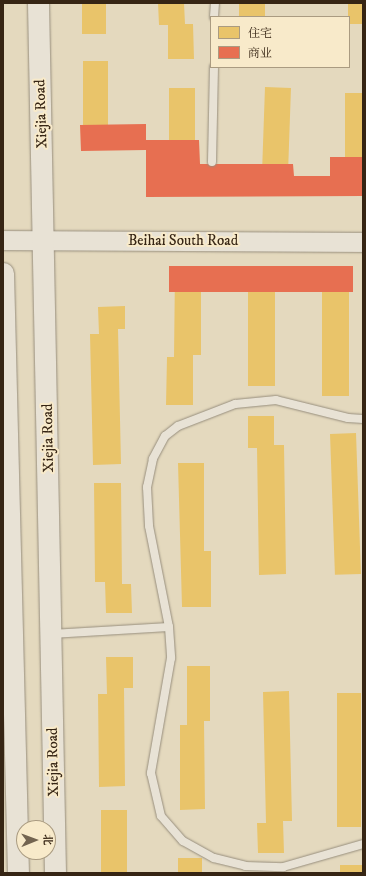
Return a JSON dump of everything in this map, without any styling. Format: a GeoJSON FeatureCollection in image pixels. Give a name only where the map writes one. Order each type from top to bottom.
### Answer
{"type":"FeatureCollection","features":[{"type":"Feature","properties":{"kind":"main road","name":"Xiejia Road"},"geometry":{"type":"LineString","coordinates":[[38,3],[44,240],[55,873]]}},
{"type":"Feature","properties":{"kind":"main road"},"geometry":{"type":"LineString","coordinates":[[3,273],[18,873]]}},
{"type":"Feature","properties":{"kind":"street","name":"Beihai South Road"},"geometry":{"type":"LineString","coordinates":[[3,240],[363,242]]}},
{"type":"Feature","properties":{"kind":"lane"},"geometry":{"type":"LineString","coordinates":[[214,16],[215,3]]}},
{"type":"Feature","properties":{"kind":"lane"},"geometry":{"type":"LineString","coordinates":[[212,162],[214,68]]}},
{"type":"Feature","properties":{"kind":"lane"},"geometry":{"type":"LineString","coordinates":[[363,419],[260,399],[200,416],[165,436],[153,459],[148,487],[149,526],[169,627],[169,671],[151,773],[161,816],[183,841],[214,858],[245,866],[283,867],[363,844]]}},
{"type":"Feature","properties":{"kind":"lane"},"geometry":{"type":"LineString","coordinates":[[51,634],[169,627]]}},
{"type":"Feature","properties":{"kind":"building: 住宅"},"geometry":{"type":"Polygon","coordinates":[[[82,3],[106,3],[106,34],[82,34],[82,3]]]}},
{"type":"Feature","properties":{"kind":"building: 住宅"},"geometry":{"type":"Polygon","coordinates":[[[158,3],[184,3],[185,24],[193,24],[194,59],[168,59],[168,25],[159,25],[158,3]]]}},
{"type":"Feature","properties":{"kind":"building: 住宅"},"geometry":{"type":"Polygon","coordinates":[[[239,3],[265,3],[265,16],[239,16],[239,3]]]}},
{"type":"Feature","properties":{"kind":"building: 住宅"},"geometry":{"type":"Polygon","coordinates":[[[348,3],[363,3],[363,24],[350,24],[350,16],[348,16],[348,3]]]}},
{"type":"Feature","properties":{"kind":"building: 住宅"},"geometry":{"type":"Polygon","coordinates":[[[83,61],[108,61],[108,147],[83,147],[83,61]]]}},
{"type":"Feature","properties":{"kind":"building: 住宅"},"geometry":{"type":"Polygon","coordinates":[[[265,87],[291,88],[287,190],[261,189],[265,87]]]}},
{"type":"Feature","properties":{"kind":"building: 住宅"},"geometry":{"type":"Polygon","coordinates":[[[169,88],[195,88],[195,154],[189,154],[189,189],[162,189],[162,157],[169,157],[169,88]]]}},
{"type":"Feature","properties":{"kind":"building: 住宅"},"geometry":{"type":"Polygon","coordinates":[[[345,93],[363,93],[363,191],[345,191],[345,93]]]}},
{"type":"Feature","properties":{"kind":"building: 住宅"},"geometry":{"type":"Polygon","coordinates":[[[175,270],[201,270],[201,355],[193,355],[193,405],[166,405],[167,357],[174,357],[175,270]]]}},
{"type":"Feature","properties":{"kind":"building: 住宅"},"geometry":{"type":"Polygon","coordinates":[[[322,271],[349,271],[349,396],[322,396],[322,271]]]}},
{"type":"Feature","properties":{"kind":"building: 住宅"},"geometry":{"type":"Polygon","coordinates":[[[248,272],[275,272],[275,386],[248,386],[248,272]]]}},
{"type":"Feature","properties":{"kind":"building: 住宅"},"geometry":{"type":"Polygon","coordinates":[[[125,306],[125,329],[118,329],[121,464],[93,465],[90,334],[99,334],[98,307],[125,306]]]}},
{"type":"Feature","properties":{"kind":"building: 住宅"},"geometry":{"type":"Polygon","coordinates":[[[248,416],[274,416],[274,445],[284,445],[286,574],[259,575],[257,448],[248,448],[248,416]]]}},
{"type":"Feature","properties":{"kind":"building: 住宅"},"geometry":{"type":"Polygon","coordinates":[[[356,433],[361,574],[335,575],[330,434],[356,433]]]}},
{"type":"Feature","properties":{"kind":"building: 住宅"},"geometry":{"type":"Polygon","coordinates":[[[178,463],[204,463],[204,551],[211,551],[211,607],[182,607],[178,463]]]}},
{"type":"Feature","properties":{"kind":"building: 住宅"},"geometry":{"type":"Polygon","coordinates":[[[94,483],[121,483],[122,584],[131,584],[132,613],[106,613],[105,582],[95,582],[94,483]]]}},
{"type":"Feature","properties":{"kind":"building: 住宅"},"geometry":{"type":"Polygon","coordinates":[[[106,657],[133,657],[133,688],[124,688],[125,786],[99,787],[98,694],[107,694],[106,657]]]}},
{"type":"Feature","properties":{"kind":"building: 住宅"},"geometry":{"type":"Polygon","coordinates":[[[187,666],[210,666],[210,721],[204,721],[205,809],[180,810],[180,725],[187,725],[187,666]]]}},
{"type":"Feature","properties":{"kind":"building: 住宅"},"geometry":{"type":"Polygon","coordinates":[[[289,691],[292,821],[283,821],[284,853],[258,853],[257,823],[266,823],[263,692],[289,691]]]}},
{"type":"Feature","properties":{"kind":"building: 住宅"},"geometry":{"type":"Polygon","coordinates":[[[337,693],[361,693],[361,827],[337,827],[337,693]]]}},
{"type":"Feature","properties":{"kind":"building: 住宅"},"geometry":{"type":"Polygon","coordinates":[[[101,810],[127,810],[127,873],[101,873],[101,810]]]}},
{"type":"Feature","properties":{"kind":"building: 住宅"},"geometry":{"type":"Polygon","coordinates":[[[178,858],[202,858],[202,873],[178,873],[178,858]]]}},
{"type":"Feature","properties":{"kind":"building: 住宅"},"geometry":{"type":"Polygon","coordinates":[[[340,865],[363,865],[363,873],[340,873],[340,865]]]}},
{"type":"Feature","properties":{"kind":"building: 商业"},"geometry":{"type":"Polygon","coordinates":[[[146,124],[146,140],[199,140],[200,164],[293,164],[294,176],[330,176],[330,157],[363,157],[363,196],[146,197],[146,150],[81,151],[80,125],[146,124]]]}},
{"type":"Feature","properties":{"kind":"building: 商业"},"geometry":{"type":"Polygon","coordinates":[[[169,266],[353,266],[353,292],[169,292],[169,266]]]}}]}
